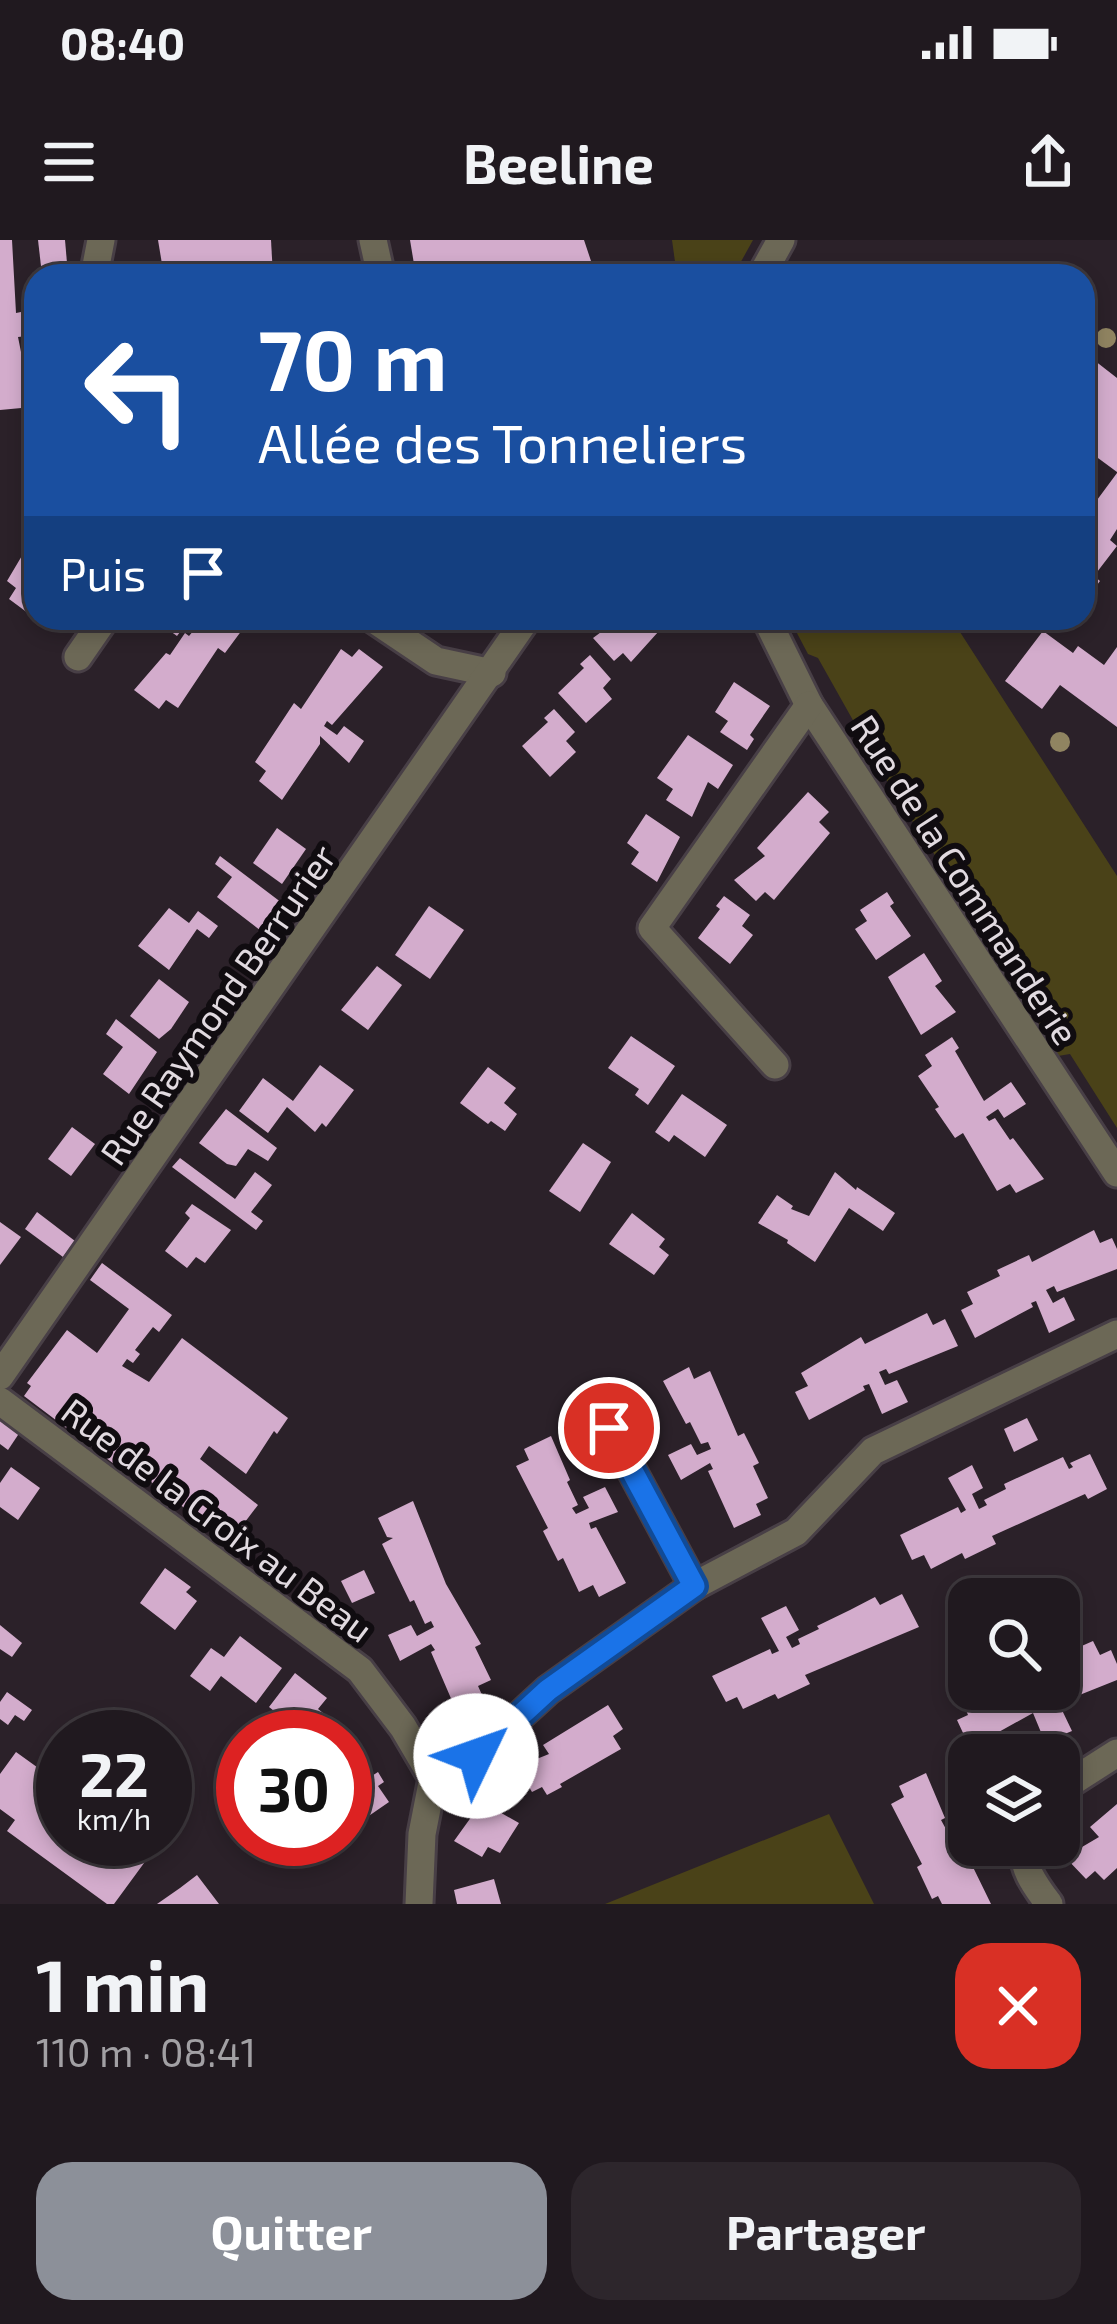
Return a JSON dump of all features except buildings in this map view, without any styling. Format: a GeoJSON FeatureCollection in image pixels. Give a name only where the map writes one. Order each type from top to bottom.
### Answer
{"type":"FeatureCollection","features":[{"type":"Feature","properties":{"kind":"street"},"geometry":{"type":"LineString","coordinates":[[78,657],[97,630]]}},
{"type":"Feature","properties":{"kind":"street"},"geometry":{"type":"LineString","coordinates":[[390,630],[436,661],[492,673]]}},
{"type":"Feature","properties":{"kind":"street","name":"Rue Raymond Berrurier"},"geometry":{"type":"LineString","coordinates":[[0,1376],[519,630]]}},
{"type":"Feature","properties":{"kind":"street","name":"Rue de la Commanderie"},"geometry":{"type":"LineString","coordinates":[[772,630],[809,705],[1117,1173]]}},
{"type":"Feature","properties":{"kind":"street"},"geometry":{"type":"LineString","coordinates":[[775,1065],[652,928],[809,705]]}},
{"type":"Feature","properties":{"kind":"street"},"geometry":{"type":"LineString","coordinates":[[419,1904],[422,1834],[433,1778],[476,1756],[548,1690],[694,1586],[796,1532],[873,1451],[1117,1334]]}},
{"type":"Feature","properties":{"kind":"street","name":"Rue de la Croix au Beau"},"geometry":{"type":"LineString","coordinates":[[0,1401],[360,1670],[403,1727],[433,1778]]}},
{"type":"Feature","properties":{"kind":"street"},"geometry":{"type":"LineString","coordinates":[[609,1428],[694,1586]]}},
{"type":"Feature","properties":{"kind":"street"},"geometry":{"type":"LineString","coordinates":[[1080,1777],[1117,1753]]}},
{"type":"Feature","properties":{"kind":"street"},"geometry":{"type":"LineString","coordinates":[[1027,1866],[1048,1904]]}},
{"type":"Feature","properties":{"kind":"shaded area"},"geometry":{"type":"Polygon","coordinates":[[[672,240],[753,240],[740,264],[675,264],[672,240]]]}},
{"type":"Feature","properties":{"kind":"shaded area"},"geometry":{"type":"Polygon","coordinates":[[[795,630],[959,630],[1117,876],[1117,1128],[1070,1054],[1058,1056],[988,935],[895,795],[818,658],[808,654],[795,630]]]}},
{"type":"Feature","properties":{"kind":"shaded area"},"geometry":{"type":"Polygon","coordinates":[[[829,1814],[874,1904],[605,1904],[829,1814]]]}},
{"type":"Feature","properties":{"kind":"route"},"geometry":{"type":"LineString","coordinates":[[476,1756],[548,1690],[694,1586],[609,1428]]}}]}
